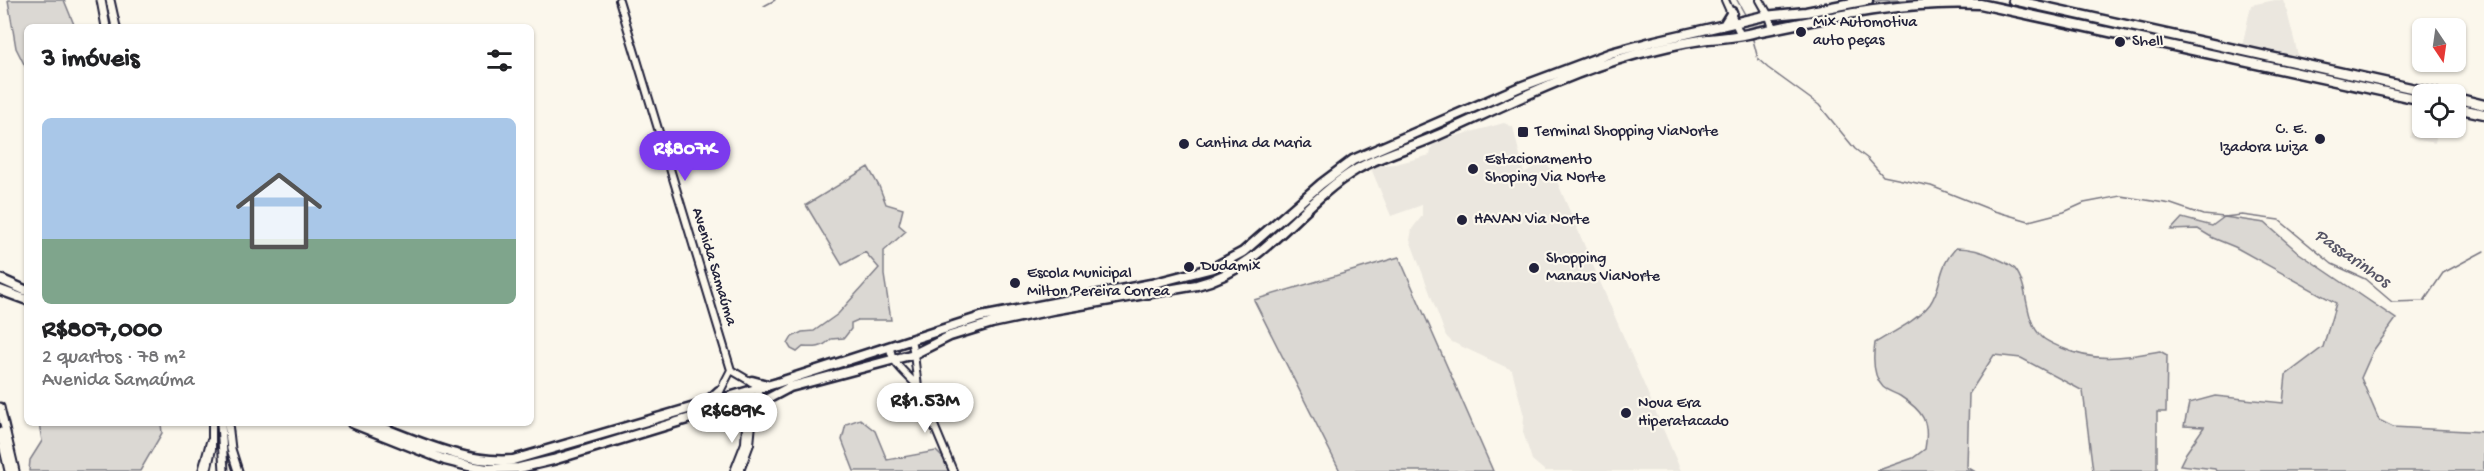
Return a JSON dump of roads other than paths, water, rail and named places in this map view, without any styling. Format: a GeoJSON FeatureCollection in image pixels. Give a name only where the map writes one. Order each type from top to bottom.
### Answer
{"type":"FeatureCollection","features":[{"type":"Feature","properties":{"kind":"main road"},"geometry":{"type":"LineString","coordinates":[[101,0],[105,24]]}},
{"type":"Feature","properties":{"kind":"main road"},"geometry":{"type":"LineString","coordinates":[[110,0],[115,24]]}},
{"type":"Feature","properties":{"kind":"main road"},"geometry":{"type":"LineString","coordinates":[[378,426],[466,457],[514,464],[563,446],[764,386],[981,317],[1151,284],[1213,268],[1243,252],[1321,184],[1357,158],[1520,87],[1582,63],[1643,44],[1767,16],[1806,12],[1868,0]]}},
{"type":"Feature","properties":{"kind":"main road"},"geometry":{"type":"LineString","coordinates":[[2013,0],[2412,88]]}},
{"type":"Feature","properties":{"kind":"main road"},"geometry":{"type":"LineString","coordinates":[[360,426],[451,461],[487,469],[567,456],[697,416],[731,415],[755,407],[775,393],[790,387],[914,354],[950,336],[1021,316],[1206,282],[1230,272],[1253,258],[1311,204],[1361,167],[1619,59],[1689,42],[1744,35],[1889,5],[1922,1],[1958,1],[2050,18],[2412,98]]}},
{"type":"Feature","properties":{"kind":"main road"},"geometry":{"type":"LineString","coordinates":[[1724,26],[1732,12]]}},
{"type":"Feature","properties":{"kind":"main road"},"geometry":{"type":"LineString","coordinates":[[2466,100],[2484,105]]}},
{"type":"Feature","properties":{"kind":"main road"},"geometry":{"type":"LineString","coordinates":[[2466,110],[2484,114]]}},
{"type":"Feature","properties":{"kind":"main road"},"geometry":{"type":"LineString","coordinates":[[0,279],[24,290]]}},
{"type":"Feature","properties":{"kind":"main road"},"geometry":{"type":"LineString","coordinates":[[0,290],[24,299]]}},
{"type":"Feature","properties":{"kind":"main road"},"geometry":{"type":"LineString","coordinates":[[0,296],[10,294]]}},
{"type":"Feature","properties":{"kind":"main road"},"geometry":{"type":"LineString","coordinates":[[752,381],[764,386]]}},
{"type":"Feature","properties":{"kind":"main road"},"geometry":{"type":"LineString","coordinates":[[705,404],[719,391]]}},
{"type":"Feature","properties":{"kind":"main road"},"geometry":{"type":"LineString","coordinates":[[0,407],[15,471]]}},
{"type":"Feature","properties":{"kind":"main road"},"geometry":{"type":"LineString","coordinates":[[221,426],[224,471]]}},
{"type":"Feature","properties":{"kind":"main road"},"geometry":{"type":"LineString","coordinates":[[228,426],[231,449],[238,471]]}},
{"type":"Feature","properties":{"kind":"main road"},"geometry":{"type":"LineString","coordinates":[[0,432],[9,471]]}},
{"type":"Feature","properties":{"kind":"main road"},"geometry":{"type":"LineString","coordinates":[[563,446],[567,456]]}},
{"type":"Feature","properties":{"kind":"street","name":"Avenida Samaúma"},"geometry":{"type":"LineString","coordinates":[[619,0],[731,370]]}},
{"type":"Feature","properties":{"kind":"street"},"geometry":{"type":"LineString","coordinates":[[1725,0],[1739,22],[1744,35]]}},
{"type":"Feature","properties":{"kind":"street"},"geometry":{"type":"LineString","coordinates":[[1760,0],[1770,29]]}},
{"type":"Feature","properties":{"kind":"street"},"geometry":{"type":"LineString","coordinates":[[911,340],[918,387]]}},
{"type":"Feature","properties":{"kind":"street"},"geometry":{"type":"LineString","coordinates":[[890,347],[893,360],[918,387],[953,471]]}},
{"type":"Feature","properties":{"kind":"street"},"geometry":{"type":"LineString","coordinates":[[734,471],[749,439],[746,425],[743,420],[723,411],[715,401],[731,370],[752,381]]}},
{"type":"Feature","properties":{"kind":"street"},"geometry":{"type":"LineString","coordinates":[[740,471],[755,407],[764,386]]}},
{"type":"Feature","properties":{"kind":"street"},"geometry":{"type":"LineString","coordinates":[[202,471],[212,427]]}},
{"type":"Feature","properties":{"kind":"street"},"geometry":{"type":"LineString","coordinates":[[207,471],[212,455],[212,427]]}},
{"type":"Feature","properties":{"kind":"waterway"},"geometry":{"type":"LineString","coordinates":[[764,6],[775,0]]}},
{"type":"Feature","properties":{"kind":"waterway"},"geometry":{"type":"LineString","coordinates":[[1737,0],[1747,18]]}},
{"type":"Feature","properties":{"kind":"waterway","name":"Passarinhos"},"geometry":{"type":"LineString","coordinates":[[1752,36],[1758,59],[1819,105],[1855,149],[1868,159],[1883,176],[1931,186],[1994,211],[2029,221],[2064,212],[2084,203],[2121,196],[2171,204],[2203,215],[2224,217],[2242,215],[2279,220],[2332,264],[2365,279],[2392,302],[2424,301],[2443,273],[2484,251]]}},
{"type":"Feature","properties":{"kind":"place","name":"Mix Automotiva auto peças"},"geometry":{"type":"Point","coordinates":[1801,32]}},
{"type":"Feature","properties":{"kind":"place","name":"Shell"},"geometry":{"type":"Point","coordinates":[2120,42]}},
{"type":"Feature","properties":{"kind":"place","name":"Terminal Shopping ViaNorte"},"geometry":{"type":"Point","coordinates":[1523,132]}},
{"type":"Feature","properties":{"kind":"place","name":"C. E. Izadora Luiza"},"geometry":{"type":"Point","coordinates":[2320,139]}},
{"type":"Feature","properties":{"kind":"place","name":"Cantina da Maria"},"geometry":{"type":"Point","coordinates":[1184,144]}},
{"type":"Feature","properties":{"kind":"place","name":"Estacionamento Shoping Via Norte"},"geometry":{"type":"Point","coordinates":[1473,169]}},
{"type":"Feature","properties":{"kind":"place","name":"HAVAN Via Norte"},"geometry":{"type":"Point","coordinates":[1462,220]}},
{"type":"Feature","properties":{"kind":"place","name":"Dudamix"},"geometry":{"type":"Point","coordinates":[1189,267]}},
{"type":"Feature","properties":{"kind":"place","name":"Shopping Manaus ViaNorte"},"geometry":{"type":"Point","coordinates":[1534,268]}},
{"type":"Feature","properties":{"kind":"place","name":"Escola Municipal Milton Pereira Correa"},"geometry":{"type":"Point","coordinates":[1015,283]}},
{"type":"Feature","properties":{"kind":"place","name":"Nova Era Hiperatacado"},"geometry":{"type":"Point","coordinates":[1626,413]}}]}
